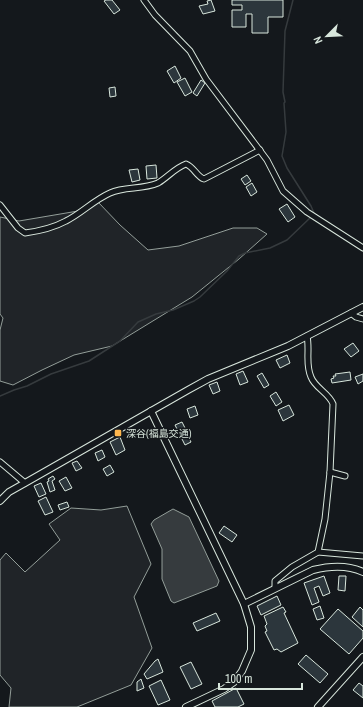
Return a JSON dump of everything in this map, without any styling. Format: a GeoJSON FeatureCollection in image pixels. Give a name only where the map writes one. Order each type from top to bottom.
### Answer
{"type":"FeatureCollection","features":[{"type":"Feature","properties":{"kind":"street"},"geometry":{"type":"LineString","coordinates":[[144,0],[155,15],[190,51],[206,79],[267,160],[283,191],[308,212],[363,248]]}},
{"type":"Feature","properties":{"kind":"street"},"geometry":{"type":"LineString","coordinates":[[0,205],[18,228],[25,233],[45,230],[67,221],[110,193],[123,189],[145,187],[158,182],[180,166],[186,164],[194,169],[201,178],[204,179],[260,150]]}},
{"type":"Feature","properties":{"kind":"street"},"geometry":{"type":"LineString","coordinates":[[0,501],[9,492],[24,483],[208,379],[288,346],[363,307]]}},
{"type":"Feature","properties":{"kind":"street"},"geometry":{"type":"LineString","coordinates":[[351,313],[356,317],[363,319]]}},
{"type":"Feature","properties":{"kind":"street"},"geometry":{"type":"LineString","coordinates":[[307,336],[307,359],[311,379],[334,404],[330,472],[325,519],[318,552]]}},
{"type":"Feature","properties":{"kind":"street"},"geometry":{"type":"LineString","coordinates":[[151,411],[244,604],[251,626],[251,650],[242,671],[234,682],[224,689],[186,707]]}},
{"type":"Feature","properties":{"kind":"street"},"geometry":{"type":"LineString","coordinates":[[0,462],[24,483]]}},
{"type":"Feature","properties":{"kind":"street"},"geometry":{"type":"LineString","coordinates":[[330,472],[345,476]]}},
{"type":"Feature","properties":{"kind":"street"},"geometry":{"type":"LineString","coordinates":[[275,588],[275,581],[292,567],[318,552],[363,556]]}},
{"type":"Feature","properties":{"kind":"street"},"geometry":{"type":"LineString","coordinates":[[244,604],[313,570],[343,567],[363,572]]}},
{"type":"Feature","properties":{"kind":"street"},"geometry":{"type":"LineString","coordinates":[[318,707],[363,657]]}},
{"type":"Feature","properties":{"kind":"shaded area"},"geometry":{"type":"Polygon","coordinates":[[[98,202],[120,225],[148,250],[179,246],[233,228],[257,228],[267,234],[192,297],[112,346],[74,355],[13,385],[0,381],[0,330],[3,318],[0,314],[0,217],[19,221],[78,211],[98,202]]]}},
{"type":"Feature","properties":{"kind":"shaded area"},"geometry":{"type":"Polygon","coordinates":[[[127,506],[151,564],[134,597],[152,648],[131,685],[77,707],[9,707],[11,688],[0,675],[0,560],[6,553],[25,572],[60,540],[49,524],[71,508],[101,510],[127,506]]]}},
{"type":"Feature","properties":{"kind":"shaded area"},"geometry":{"type":"Polygon","coordinates":[[[173,509],[189,517],[219,581],[217,586],[174,603],[171,601],[162,579],[162,549],[151,524],[154,520],[173,509]]]}},
{"type":"Feature","properties":{"kind":"building"},"geometry":{"type":"Polygon","coordinates":[[[112,0],[120,10],[114,14],[104,1],[112,0]]]}},
{"type":"Feature","properties":{"kind":"building"},"geometry":{"type":"Polygon","coordinates":[[[211,0],[215,11],[203,14],[199,6],[208,4],[207,1],[211,0]]]}},
{"type":"Feature","properties":{"kind":"building"},"geometry":{"type":"Polygon","coordinates":[[[232,0],[283,0],[283,17],[268,17],[268,33],[252,33],[252,14],[246,14],[246,27],[232,27],[232,10],[242,10],[242,5],[232,5],[232,0]]]}},
{"type":"Feature","properties":{"kind":"building"},"geometry":{"type":"Polygon","coordinates":[[[175,66],[181,78],[174,83],[167,71],[175,66]]]}},
{"type":"Feature","properties":{"kind":"building"},"geometry":{"type":"Polygon","coordinates":[[[185,78],[192,92],[185,96],[177,82],[185,78]]]}},
{"type":"Feature","properties":{"kind":"building"},"geometry":{"type":"Polygon","coordinates":[[[201,80],[205,83],[197,96],[193,93],[201,80]]]}},
{"type":"Feature","properties":{"kind":"building"},"geometry":{"type":"Polygon","coordinates":[[[115,87],[116,96],[110,97],[109,88],[115,87]]]}},
{"type":"Feature","properties":{"kind":"building"},"geometry":{"type":"Polygon","coordinates":[[[156,165],[157,178],[147,179],[146,166],[156,165]]]}},
{"type":"Feature","properties":{"kind":"building"},"geometry":{"type":"Polygon","coordinates":[[[138,169],[140,180],[132,182],[129,170],[138,169]]]}},
{"type":"Feature","properties":{"kind":"building"},"geometry":{"type":"Polygon","coordinates":[[[247,175],[251,181],[245,185],[241,179],[247,175]]]}},
{"type":"Feature","properties":{"kind":"building"},"geometry":{"type":"Polygon","coordinates":[[[252,183],[257,192],[251,196],[246,187],[252,183]]]}},
{"type":"Feature","properties":{"kind":"building"},"geometry":{"type":"Polygon","coordinates":[[[287,204],[295,217],[288,222],[279,209],[287,204]]]}},
{"type":"Feature","properties":{"kind":"building"},"geometry":{"type":"Polygon","coordinates":[[[353,343],[359,351],[351,357],[344,349],[353,343]]]}},
{"type":"Feature","properties":{"kind":"building"},"geometry":{"type":"Polygon","coordinates":[[[287,355],[290,363],[280,368],[276,360],[287,355]]]}},
{"type":"Feature","properties":{"kind":"building"},"geometry":{"type":"Polygon","coordinates":[[[243,371],[248,382],[240,385],[236,374],[243,371]]]}},
{"type":"Feature","properties":{"kind":"building"},"geometry":{"type":"Polygon","coordinates":[[[350,372],[351,380],[332,383],[331,379],[334,378],[333,376],[336,376],[335,374],[350,372]]]}},
{"type":"Feature","properties":{"kind":"building"},"geometry":{"type":"Polygon","coordinates":[[[262,373],[269,385],[264,388],[257,376],[262,373]]]}},
{"type":"Feature","properties":{"kind":"building"},"geometry":{"type":"Polygon","coordinates":[[[363,374],[363,381],[358,384],[355,377],[363,374]]]}},
{"type":"Feature","properties":{"kind":"building"},"geometry":{"type":"Polygon","coordinates":[[[217,382],[220,391],[213,394],[209,385],[217,382]]]}},
{"type":"Feature","properties":{"kind":"building"},"geometry":{"type":"Polygon","coordinates":[[[276,392],[282,402],[276,406],[270,396],[276,392]]]}},
{"type":"Feature","properties":{"kind":"building"},"geometry":{"type":"Polygon","coordinates":[[[289,405],[294,415],[283,421],[278,410],[289,405]]]}},
{"type":"Feature","properties":{"kind":"building"},"geometry":{"type":"Polygon","coordinates":[[[195,406],[198,415],[190,418],[187,409],[195,406]]]}},
{"type":"Feature","properties":{"kind":"building"},"geometry":{"type":"Polygon","coordinates":[[[182,422],[188,434],[181,437],[175,425],[182,422]]]}},
{"type":"Feature","properties":{"kind":"building"},"geometry":{"type":"Polygon","coordinates":[[[188,436],[191,442],[185,445],[182,439],[188,436]]]}},
{"type":"Feature","properties":{"kind":"building"},"geometry":{"type":"Polygon","coordinates":[[[120,437],[125,450],[116,455],[110,442],[120,437]]]}},
{"type":"Feature","properties":{"kind":"building"},"geometry":{"type":"Polygon","coordinates":[[[102,450],[105,457],[98,461],[95,453],[102,450]]]}},
{"type":"Feature","properties":{"kind":"building"},"geometry":{"type":"Polygon","coordinates":[[[77,461],[82,468],[76,471],[72,463],[77,461]]]}},
{"type":"Feature","properties":{"kind":"building"},"geometry":{"type":"Polygon","coordinates":[[[110,465],[114,472],[107,476],[103,469],[110,465]]]}},
{"type":"Feature","properties":{"kind":"building"},"geometry":{"type":"Polygon","coordinates":[[[53,476],[55,479],[52,481],[55,490],[50,492],[47,482],[49,481],[48,479],[53,476]]]}},
{"type":"Feature","properties":{"kind":"building"},"geometry":{"type":"Polygon","coordinates":[[[66,477],[72,488],[65,491],[59,481],[66,477]]]}},
{"type":"Feature","properties":{"kind":"building"},"geometry":{"type":"Polygon","coordinates":[[[41,483],[46,494],[39,497],[34,486],[41,483]]]}},
{"type":"Feature","properties":{"kind":"building"},"geometry":{"type":"Polygon","coordinates":[[[46,497],[53,512],[45,515],[38,501],[46,497]]]}},
{"type":"Feature","properties":{"kind":"building"},"geometry":{"type":"Polygon","coordinates":[[[67,502],[69,507],[60,510],[58,505],[67,502]]]}},
{"type":"Feature","properties":{"kind":"building"},"geometry":{"type":"Polygon","coordinates":[[[224,526],[237,535],[232,542],[219,533],[224,526]]]}},
{"type":"Feature","properties":{"kind":"building"},"geometry":{"type":"Polygon","coordinates":[[[324,576],[330,593],[323,596],[319,586],[314,588],[319,602],[312,605],[304,583],[324,576]]]}},
{"type":"Feature","properties":{"kind":"building"},"geometry":{"type":"Polygon","coordinates":[[[339,576],[346,576],[345,591],[338,590],[339,576]]]}},
{"type":"Feature","properties":{"kind":"building"},"geometry":{"type":"Polygon","coordinates":[[[277,596],[281,605],[261,615],[257,606],[277,596]]]}},
{"type":"Feature","properties":{"kind":"building"},"geometry":{"type":"Polygon","coordinates":[[[320,606],[324,618],[317,620],[313,609],[320,606]]]}},
{"type":"Feature","properties":{"kind":"building"},"geometry":{"type":"Polygon","coordinates":[[[283,607],[286,612],[284,613],[298,643],[281,652],[277,649],[274,650],[265,632],[267,631],[265,626],[267,624],[264,616],[283,607]]]}},
{"type":"Feature","properties":{"kind":"building"},"geometry":{"type":"Polygon","coordinates":[[[360,607],[363,610],[363,627],[352,617],[360,607]]]}},
{"type":"Feature","properties":{"kind":"building"},"geometry":{"type":"Polygon","coordinates":[[[338,609],[363,631],[363,638],[349,654],[320,629],[338,609]]]}},
{"type":"Feature","properties":{"kind":"building"},"geometry":{"type":"Polygon","coordinates":[[[216,613],[220,621],[197,631],[193,623],[216,613]]]}},
{"type":"Feature","properties":{"kind":"building"},"geometry":{"type":"Polygon","coordinates":[[[306,655],[328,674],[320,683],[298,664],[306,655]]]}},
{"type":"Feature","properties":{"kind":"building"},"geometry":{"type":"Polygon","coordinates":[[[158,659],[163,672],[147,679],[144,674],[158,659]]]}},
{"type":"Feature","properties":{"kind":"building"},"geometry":{"type":"Polygon","coordinates":[[[191,662],[202,684],[191,689],[180,667],[191,662]]]}},
{"type":"Feature","properties":{"kind":"building"},"geometry":{"type":"Polygon","coordinates":[[[141,679],[144,688],[137,691],[137,682],[141,679]]]}},
{"type":"Feature","properties":{"kind":"building"},"geometry":{"type":"Polygon","coordinates":[[[161,680],[170,700],[158,705],[149,686],[161,680]]]}},
{"type":"Feature","properties":{"kind":"building"},"geometry":{"type":"Polygon","coordinates":[[[359,683],[363,686],[363,698],[353,690],[359,683]]]}},
{"type":"Feature","properties":{"kind":"building"},"geometry":{"type":"Polygon","coordinates":[[[236,688],[244,704],[238,707],[215,707],[212,701],[236,688]]]}},
{"type":"Feature","properties":{"kind":"waterway"},"geometry":{"type":"LineString","coordinates":[[0,396],[27,386],[51,374],[89,361],[120,341],[138,322],[194,301],[227,271],[239,256],[245,253],[270,248],[287,240],[314,213],[287,168],[282,156],[286,132],[285,102],[283,92],[285,31],[293,0]]}},
{"type":"Feature","properties":{"kind":"place","name":"深谷(福島交通)"},"geometry":{"type":"Point","coordinates":[118,433]}}]}
